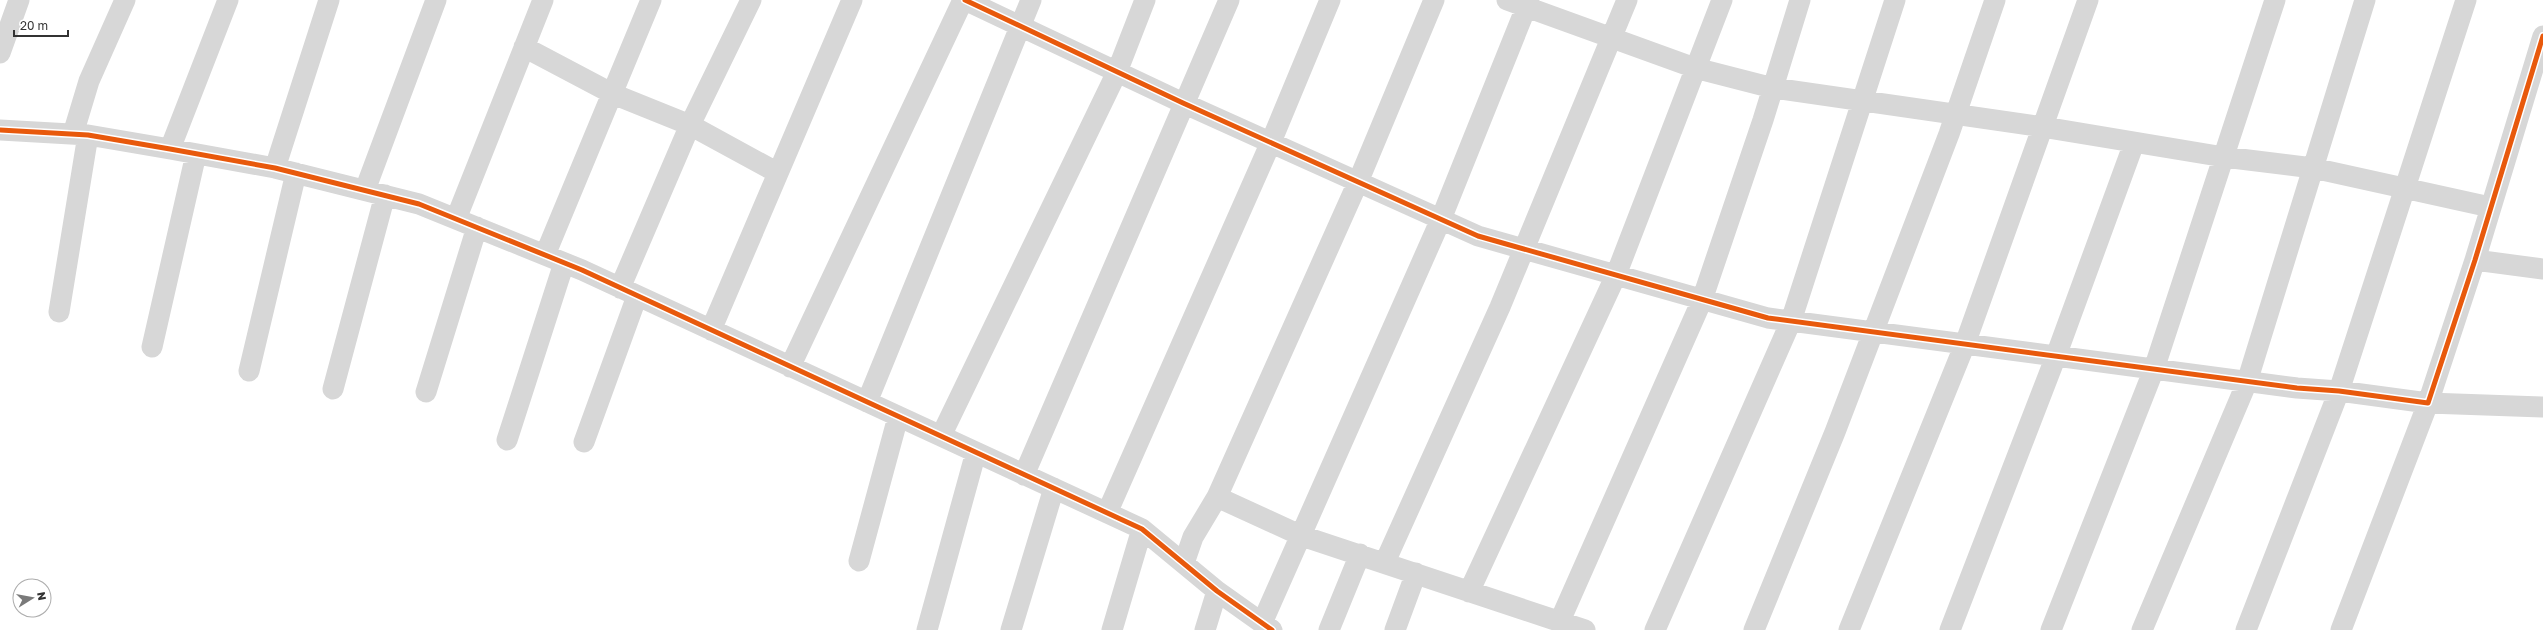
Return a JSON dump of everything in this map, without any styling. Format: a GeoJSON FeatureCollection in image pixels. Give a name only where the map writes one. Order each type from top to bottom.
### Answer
{"type":"FeatureCollection","features":[{"type":"Feature","properties":{"kind":"street"},"geometry":{"type":"LineString","coordinates":[[0,53],[19,0]]}},
{"type":"Feature","properties":{"kind":"street"},"geometry":{"type":"LineString","coordinates":[[59,312],[89,81],[125,0]]}},
{"type":"Feature","properties":{"kind":"street"},"geometry":{"type":"LineString","coordinates":[[170,149],[228,0]]}},
{"type":"Feature","properties":{"kind":"street"},"geometry":{"type":"LineString","coordinates":[[275,168],[329,0]]}},
{"type":"Feature","properties":{"kind":"street"},"geometry":{"type":"LineString","coordinates":[[365,190],[436,0]]}},
{"type":"Feature","properties":{"kind":"street"},"geometry":{"type":"LineString","coordinates":[[456,219],[543,0]]}},
{"type":"Feature","properties":{"kind":"street"},"geometry":{"type":"LineString","coordinates":[[507,440],[555,259],[613,94],[651,0]]}},
{"type":"Feature","properties":{"kind":"street"},"geometry":{"type":"LineString","coordinates":[[584,442],[628,292],[690,124],[752,0]]}},
{"type":"Feature","properties":{"kind":"street"},"geometry":{"type":"LineString","coordinates":[[711,330],[852,0]]}},
{"type":"Feature","properties":{"kind":"street"},"geometry":{"type":"LineString","coordinates":[[790,367],[964,0],[1183,103],[1478,236],[1768,318],[2247,382],[2339,391],[2428,403],[2543,407]]}},
{"type":"Feature","properties":{"kind":"street"},"geometry":{"type":"LineString","coordinates":[[867,402],[1031,0]]}},
{"type":"Feature","properties":{"kind":"street"},"geometry":{"type":"LineString","coordinates":[[941,436],[1118,72],[1144,0]]}},
{"type":"Feature","properties":{"kind":"street"},"geometry":{"type":"LineString","coordinates":[[1024,475],[1183,103],[1229,0]]}},
{"type":"Feature","properties":{"kind":"street"},"geometry":{"type":"LineString","coordinates":[[1107,513],[1271,142],[1330,0]]}},
{"type":"Feature","properties":{"kind":"street"},"geometry":{"type":"LineString","coordinates":[[1184,563],[1193,537],[1217,498],[1358,182],[1434,0]]}},
{"type":"Feature","properties":{"kind":"street"},"geometry":{"type":"LineString","coordinates":[[1507,0],[1527,3],[1612,38],[1695,68],[1773,88],[1955,116],[2043,127],[2224,157],[2314,168],[2405,190],[2490,207]]}},
{"type":"Feature","properties":{"kind":"street"},"geometry":{"type":"LineString","coordinates":[[1385,562],[1524,249],[1627,0]]}},
{"type":"Feature","properties":{"kind":"street"},"geometry":{"type":"LineString","coordinates":[[1469,592],[1616,275],[1722,0]]}},
{"type":"Feature","properties":{"kind":"street"},"geometry":{"type":"LineString","coordinates":[[1559,622],[1702,300],[1773,88],[1800,0]]}},
{"type":"Feature","properties":{"kind":"street"},"geometry":{"type":"LineString","coordinates":[[1655,630],[1791,321],[1895,0]]}},
{"type":"Feature","properties":{"kind":"street"},"geometry":{"type":"LineString","coordinates":[[1754,630],[1835,432],[1955,116],[1995,0]]}},
{"type":"Feature","properties":{"kind":"street"},"geometry":{"type":"LineString","coordinates":[[1849,630],[1965,344],[2088,0]]}},
{"type":"Feature","properties":{"kind":"street"},"geometry":{"type":"LineString","coordinates":[[2051,630],[2154,369],[2275,0]]}},
{"type":"Feature","properties":{"kind":"street"},"geometry":{"type":"LineString","coordinates":[[2142,630],[2247,382],[2365,0]]}},
{"type":"Feature","properties":{"kind":"street"},"geometry":{"type":"LineString","coordinates":[[2246,630],[2339,391],[2466,0]]}},
{"type":"Feature","properties":{"kind":"street"},"geometry":{"type":"LineString","coordinates":[[0,130],[81,135],[170,149],[275,168],[419,204],[555,259],[1142,529],[1216,591],[1267,627],[1302,536],[1441,219],[1527,3]]}},
{"type":"Feature","properties":{"kind":"street"},"geometry":{"type":"LineString","coordinates":[[2341,630],[2428,403],[2475,260],[2543,36]]}},
{"type":"Feature","properties":{"kind":"street"},"geometry":{"type":"LineString","coordinates":[[524,47],[613,94],[690,124],[778,173]]}},
{"type":"Feature","properties":{"kind":"street"},"geometry":{"type":"LineString","coordinates":[[1950,630],[2056,356],[2134,143]]}},
{"type":"Feature","properties":{"kind":"street"},"geometry":{"type":"LineString","coordinates":[[152,347],[196,154]]}},
{"type":"Feature","properties":{"kind":"street"},"geometry":{"type":"LineString","coordinates":[[249,371],[296,173]]}},
{"type":"Feature","properties":{"kind":"street"},"geometry":{"type":"LineString","coordinates":[[333,389],[385,195]]}},
{"type":"Feature","properties":{"kind":"street"},"geometry":{"type":"LineString","coordinates":[[426,392],[477,227]]}},
{"type":"Feature","properties":{"kind":"street"},"geometry":{"type":"LineString","coordinates":[[2475,260],[2543,269]]}},
{"type":"Feature","properties":{"kind":"street"},"geometry":{"type":"LineString","coordinates":[[859,561],[898,417]]}},
{"type":"Feature","properties":{"kind":"street"},"geometry":{"type":"LineString","coordinates":[[927,630],[976,452]]}},
{"type":"Feature","properties":{"kind":"street"},"geometry":{"type":"LineString","coordinates":[[1011,630],[1054,488]]}},
{"type":"Feature","properties":{"kind":"street"},"geometry":{"type":"LineString","coordinates":[[1217,498],[1302,536],[1385,562],[1469,592],[1585,630]]}},
{"type":"Feature","properties":{"kind":"street"},"geometry":{"type":"LineString","coordinates":[[1112,630],[1142,529]]}},
{"type":"Feature","properties":{"kind":"street"},"geometry":{"type":"LineString","coordinates":[[1329,630],[1360,554]]}},
{"type":"Feature","properties":{"kind":"street"},"geometry":{"type":"LineString","coordinates":[[1395,630],[1416,573]]}},
{"type":"Feature","properties":{"kind":"street"},"geometry":{"type":"LineString","coordinates":[[1205,630],[1216,591]]}},
{"type":"Feature","properties":{"kind":"cycle path"},"geometry":{"type":"LineString","coordinates":[[965,0],[1183,103],[1478,236],[1768,318],[2297,388],[2339,391],[2428,403],[2475,260],[2543,36]]}},
{"type":"Feature","properties":{"kind":"cycle path"},"geometry":{"type":"LineString","coordinates":[[0,130],[88,135],[170,149],[275,168],[419,204],[582,270],[1142,529],[1217,591],[1272,630]]}}]}
